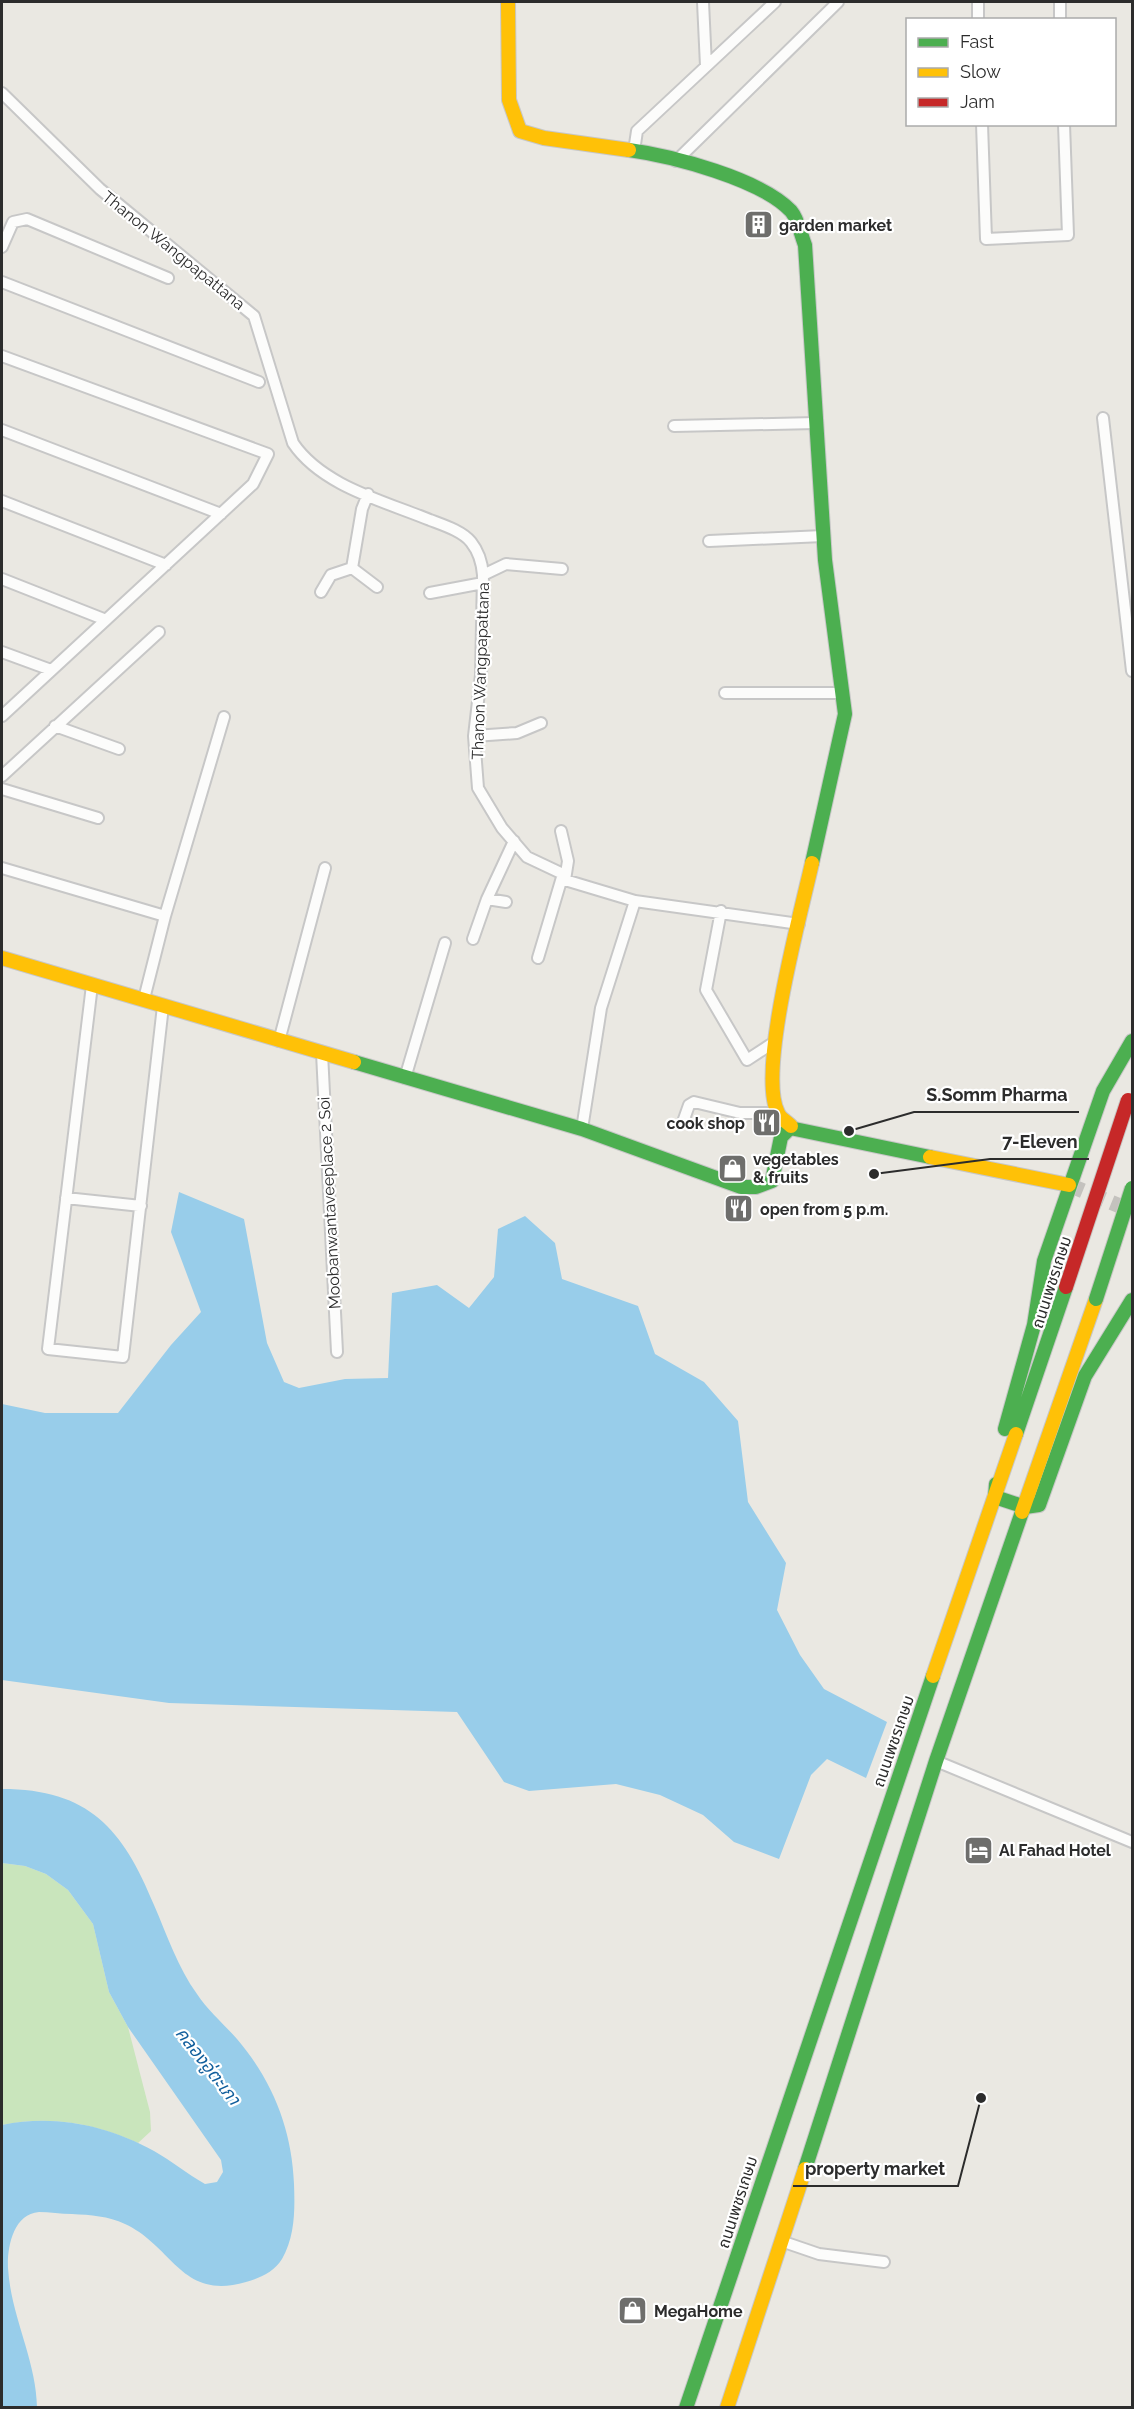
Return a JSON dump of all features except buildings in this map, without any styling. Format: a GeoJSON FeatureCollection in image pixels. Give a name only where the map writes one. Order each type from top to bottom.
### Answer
{"type":"FeatureCollection","features":[{"type":"Feature","properties":{"kind":"main road"},"geometry":{"type":"LineString","coordinates":[[508,2],[509,100],[520,131],[544,138],[634,151],[730,175],[781,202],[794,213],[805,245],[824,536],[844,714],[834,771],[773,1043],[773,1087],[778,1113],[791,1126]]}},
{"type":"Feature","properties":{"kind":"main road"},"geometry":{"type":"LineString","coordinates":[[2,958],[582,1129],[741,1187],[756,1187],[772,1181],[781,1137],[790,1128],[1069,1185]]}},
{"type":"Feature","properties":{"kind":"main road"},"geometry":{"type":"LineString","coordinates":[[1132,1041],[1103,1091],[1044,1261],[1034,1325],[999,1451],[995,1497],[1025,1507],[1039,1505],[1085,1376],[1132,1300]]}},
{"type":"Feature","properties":{"kind":"main road","name":"ถนนเพชรเกษม"},"geometry":{"type":"LineString","coordinates":[[686,2408],[1132,1086]]}},
{"type":"Feature","properties":{"kind":"main road"},"geometry":{"type":"LineString","coordinates":[[727,2408],[854,2022],[936,1761],[1025,1507],[1132,1188]]}},
{"type":"Feature","properties":{"kind":"street"},"geometry":{"type":"LineString","coordinates":[[703,2],[706,66]]}},
{"type":"Feature","properties":{"kind":"street"},"geometry":{"type":"LineString","coordinates":[[634,151],[637,131],[774,2]]}},
{"type":"Feature","properties":{"kind":"street"},"geometry":{"type":"LineString","coordinates":[[676,161],[838,2]]}},
{"type":"Feature","properties":{"kind":"street"},"geometry":{"type":"LineString","coordinates":[[978,2],[978,18]]}},
{"type":"Feature","properties":{"kind":"street"},"geometry":{"type":"LineString","coordinates":[[1060,2],[1060,18]]}},
{"type":"Feature","properties":{"kind":"street","name":"Thanon Wangpapattana"},"geometry":{"type":"LineString","coordinates":[[2,93],[99,189],[254,316],[292,443],[304,460],[338,481],[451,529],[470,540],[482,561],[483,579],[481,675],[474,736],[478,788],[502,828],[527,856],[564,877],[635,901],[721,911],[799,924]]}},
{"type":"Feature","properties":{"kind":"street"},"geometry":{"type":"LineString","coordinates":[[982,126],[986,239],[1068,235],[1064,126]]}},
{"type":"Feature","properties":{"kind":"street"},"geometry":{"type":"LineString","coordinates":[[2,247],[13,222],[27,219],[168,278]]}},
{"type":"Feature","properties":{"kind":"street"},"geometry":{"type":"LineString","coordinates":[[2,282],[259,382]]}},
{"type":"Feature","properties":{"kind":"street"},"geometry":{"type":"LineString","coordinates":[[2,356],[268,454],[253,484],[2,716]]}},
{"type":"Feature","properties":{"kind":"street"},"geometry":{"type":"LineString","coordinates":[[1103,418],[1132,671]]}},
{"type":"Feature","properties":{"kind":"street"},"geometry":{"type":"LineString","coordinates":[[674,426],[816,423]]}},
{"type":"Feature","properties":{"kind":"street"},"geometry":{"type":"LineString","coordinates":[[2,430],[221,514]]}},
{"type":"Feature","properties":{"kind":"street"},"geometry":{"type":"LineString","coordinates":[[352,567],[362,509],[368,494]]}},
{"type":"Feature","properties":{"kind":"street"},"geometry":{"type":"LineString","coordinates":[[2,501],[166,565]]}},
{"type":"Feature","properties":{"kind":"street"},"geometry":{"type":"LineString","coordinates":[[709,541],[824,536]]}},
{"type":"Feature","properties":{"kind":"street"},"geometry":{"type":"LineString","coordinates":[[430,593],[483,579],[506,564],[562,569]]}},
{"type":"Feature","properties":{"kind":"street"},"geometry":{"type":"LineString","coordinates":[[352,567],[377,587]]}},
{"type":"Feature","properties":{"kind":"street"},"geometry":{"type":"LineString","coordinates":[[321,592],[332,575],[352,567]]}},
{"type":"Feature","properties":{"kind":"street"},"geometry":{"type":"LineString","coordinates":[[2,579],[106,620]]}},
{"type":"Feature","properties":{"kind":"street"},"geometry":{"type":"LineString","coordinates":[[2,776],[159,632]]}},
{"type":"Feature","properties":{"kind":"street"},"geometry":{"type":"LineString","coordinates":[[2,652],[51,670]]}},
{"type":"Feature","properties":{"kind":"street"},"geometry":{"type":"LineString","coordinates":[[725,693],[843,693]]}},
{"type":"Feature","properties":{"kind":"street"},"geometry":{"type":"LineString","coordinates":[[144,999],[165,916],[224,717]]}},
{"type":"Feature","properties":{"kind":"street"},"geometry":{"type":"LineString","coordinates":[[474,736],[517,733],[541,723]]}},
{"type":"Feature","properties":{"kind":"street"},"geometry":{"type":"LineString","coordinates":[[55,726],[119,749]]}},
{"type":"Feature","properties":{"kind":"street"},"geometry":{"type":"LineString","coordinates":[[2,789],[98,818]]}},
{"type":"Feature","properties":{"kind":"street"},"geometry":{"type":"LineString","coordinates":[[538,958],[568,861],[561,831]]}},
{"type":"Feature","properties":{"kind":"street"},"geometry":{"type":"LineString","coordinates":[[473,939],[486,899],[514,841]]}},
{"type":"Feature","properties":{"kind":"street"},"geometry":{"type":"LineString","coordinates":[[2,868],[165,916]]}},
{"type":"Feature","properties":{"kind":"street"},"geometry":{"type":"LineString","coordinates":[[279,1041],[325,868]]}},
{"type":"Feature","properties":{"kind":"street"},"geometry":{"type":"LineString","coordinates":[[486,899],[506,902]]}},
{"type":"Feature","properties":{"kind":"street"},"geometry":{"type":"LineString","coordinates":[[582,1129],[601,1008],[635,901]]}},
{"type":"Feature","properties":{"kind":"street"},"geometry":{"type":"LineString","coordinates":[[721,911],[706,990],[747,1060],[773,1043]]}},
{"type":"Feature","properties":{"kind":"street"},"geometry":{"type":"LineString","coordinates":[[405,1078],[445,943]]}},
{"type":"Feature","properties":{"kind":"street"},"geometry":{"type":"LineString","coordinates":[[92,985],[48,1349],[123,1356],[163,1006]]}},
{"type":"Feature","properties":{"kind":"street","name":"Moobanwantaveeplace 2 Soi"},"geometry":{"type":"LineString","coordinates":[[322,1053],[337,1352]]}},
{"type":"Feature","properties":{"kind":"street"},"geometry":{"type":"LineString","coordinates":[[683,1122],[689,1105],[694,1102],[740,1113],[778,1113]]}},
{"type":"Feature","properties":{"kind":"street"},"geometry":{"type":"LineString","coordinates":[[66,1198],[141,1206]]}},
{"type":"Feature","properties":{"kind":"street"},"geometry":{"type":"LineString","coordinates":[[936,1761],[1132,1842]]}},
{"type":"Feature","properties":{"kind":"street"},"geometry":{"type":"LineString","coordinates":[[781,2241],[819,2254],[884,2262]]}},
{"type":"Feature","properties":{"kind":"green space"},"geometry":{"type":"Polygon","coordinates":[[[2,1863],[25,1866],[46,1874],[68,1890],[93,1924],[109,1992],[128,2027],[150,2112],[151,2131],[138,2143],[105,2130],[71,2123],[37,2121],[2,2125],[2,1863]]]}},
{"type":"Feature","properties":{"kind":"water"},"geometry":{"type":"Polygon","coordinates":[[[179,1192],[244,1219],[267,1343],[284,1382],[299,1388],[345,1379],[388,1378],[392,1293],[437,1285],[469,1308],[494,1277],[498,1229],[525,1216],[555,1243],[562,1279],[638,1306],[655,1354],[704,1382],[738,1421],[748,1502],[786,1563],[777,1610],[800,1655],[824,1689],[887,1722],[866,1778],[827,1759],[811,1775],[779,1859],[734,1842],[703,1815],[660,1795],[616,1784],[529,1791],[504,1782],[457,1712],[169,1703],[2,1680],[2,1404],[45,1413],[118,1413],[171,1345],[201,1312],[171,1232],[179,1192]]]}},
{"type":"Feature","properties":{"kind":"water","name":"คลองอู่ตะเภา"},"geometry":{"type":"Polygon","coordinates":[[[2,1789],[58,1796],[80,1806],[99,1819],[115,1835],[142,1878],[173,1951],[190,1984],[206,2006],[250,2055],[270,2089],[285,2125],[294,2184],[292,2232],[282,2259],[275,2268],[261,2276],[246,2282],[224,2286],[206,2284],[192,2278],[141,2234],[119,2221],[93,2215],[43,2212],[30,2214],[23,2219],[13,2233],[8,2268],[14,2304],[36,2389],[37,2407],[2,2407],[2,2125],[41,2121],[99,2128],[118,2134],[161,2155],[205,2184],[217,2182],[223,2172],[221,2160],[128,2027],[109,1992],[93,1924],[68,1890],[46,1874],[25,1866],[2,1863],[2,1789]]]}},
{"type":"Feature","properties":{"kind":"tunnel"},"geometry":{"type":"LineString","coordinates":[[1069,1185],[1132,1211]]}},
{"type":"Feature","properties":{"kind":"traffic: fast"},"geometry":{"type":"LineString","coordinates":[[629,150],[715,171],[759,189],[777,199],[791,211],[805,245],[825,560],[845,714],[812,863]]}},
{"type":"Feature","properties":{"kind":"traffic: fast"},"geometry":{"type":"LineString","coordinates":[[1005,1429],[1034,1325],[1044,1261],[1103,1091],[1132,1041]]}},
{"type":"Feature","properties":{"kind":"traffic: fast"},"geometry":{"type":"LineString","coordinates":[[354,1062],[582,1129],[741,1187],[756,1187],[772,1181],[781,1137],[790,1128],[930,1157]]}},
{"type":"Feature","properties":{"kind":"traffic: fast"},"geometry":{"type":"LineString","coordinates":[[1096,1299],[1132,1188]]}},
{"type":"Feature","properties":{"kind":"traffic: fast"},"geometry":{"type":"LineString","coordinates":[[1016,1434],[1066,1287]]}},
{"type":"Feature","properties":{"kind":"traffic: fast"},"geometry":{"type":"LineString","coordinates":[[996,1484],[995,1497],[1025,1507],[1039,1505],[1085,1376],[1132,1300]]}},
{"type":"Feature","properties":{"kind":"traffic: fast"},"geometry":{"type":"LineString","coordinates":[[805,2169],[936,1761],[1022,1512]]}},
{"type":"Feature","properties":{"kind":"traffic: fast"},"geometry":{"type":"LineString","coordinates":[[686,2408],[933,1676]]}},
{"type":"Feature","properties":{"kind":"traffic: slow"},"geometry":{"type":"LineString","coordinates":[[508,2],[509,100],[520,131],[544,138],[629,150]]}},
{"type":"Feature","properties":{"kind":"traffic: slow"},"geometry":{"type":"LineString","coordinates":[[791,1126],[778,1113],[773,1093],[773,1064],[783,991],[812,863]]}},
{"type":"Feature","properties":{"kind":"traffic: slow"},"geometry":{"type":"LineString","coordinates":[[2,958],[354,1062]]}},
{"type":"Feature","properties":{"kind":"traffic: slow"},"geometry":{"type":"LineString","coordinates":[[930,1157],[1069,1185]]}},
{"type":"Feature","properties":{"kind":"traffic: slow"},"geometry":{"type":"LineString","coordinates":[[1022,1512],[1096,1299]]}},
{"type":"Feature","properties":{"kind":"traffic: slow"},"geometry":{"type":"LineString","coordinates":[[933,1676],[1016,1434]]}},
{"type":"Feature","properties":{"kind":"traffic: slow"},"geometry":{"type":"LineString","coordinates":[[727,2408],[805,2169]]}},
{"type":"Feature","properties":{"kind":"traffic: jam"},"geometry":{"type":"LineString","coordinates":[[1066,1287],[1128,1100]]}},
{"type":"Feature","properties":{"kind":"place","name":"garden market"},"geometry":{"type":"Point","coordinates":[758,225]}},
{"type":"Feature","properties":{"kind":"place","name":"cook shop"},"geometry":{"type":"Point","coordinates":[766,1123]}},
{"type":"Feature","properties":{"kind":"place","name":"S.Somm Pharma"},"geometry":{"type":"Point","coordinates":[849,1131]}},
{"type":"Feature","properties":{"kind":"place","name":"vegetables & fruits"},"geometry":{"type":"Point","coordinates":[732,1168]}},
{"type":"Feature","properties":{"kind":"place","name":"7-Eleven"},"geometry":{"type":"Point","coordinates":[874,1174]}},
{"type":"Feature","properties":{"kind":"place","name":"open from 5 p.m."},"geometry":{"type":"Point","coordinates":[739,1209]}},
{"type":"Feature","properties":{"kind":"place","name":"Al Fahad Hotel"},"geometry":{"type":"Point","coordinates":[978,1850]}},
{"type":"Feature","properties":{"kind":"place","name":"property market"},"geometry":{"type":"Point","coordinates":[981,2098]}},
{"type":"Feature","properties":{"kind":"place","name":"MegaHome"},"geometry":{"type":"Point","coordinates":[633,2311]}}]}
